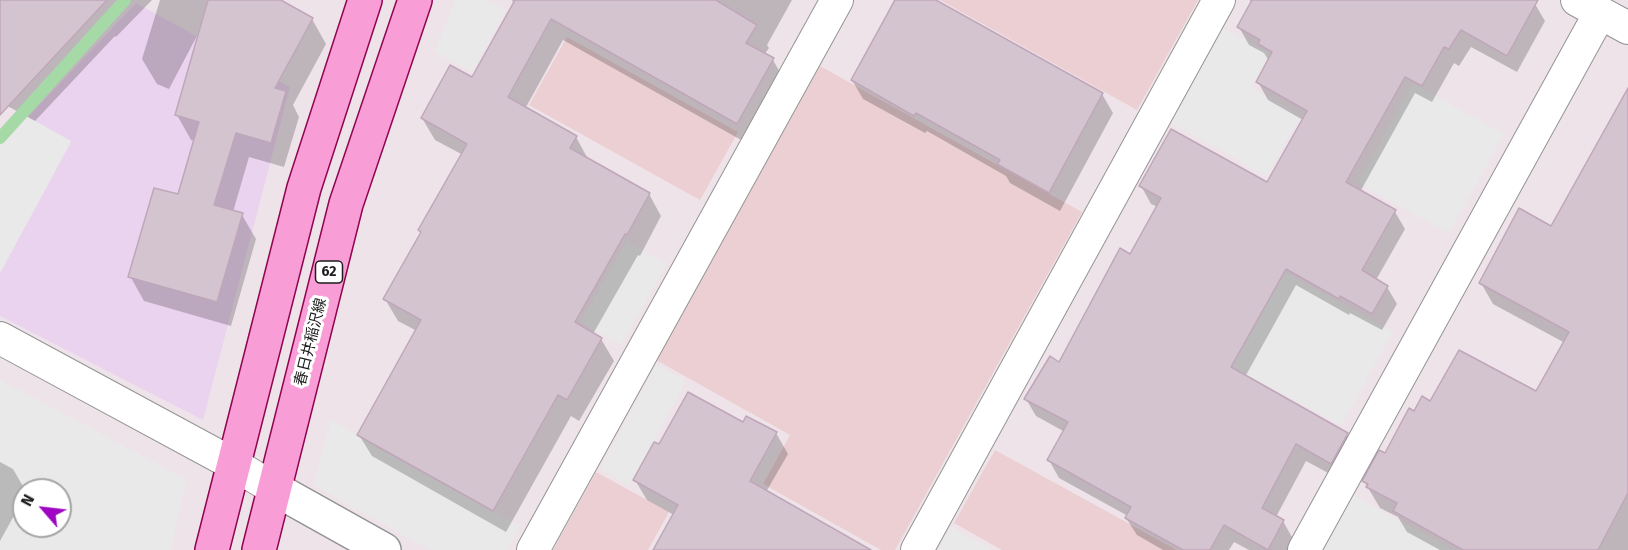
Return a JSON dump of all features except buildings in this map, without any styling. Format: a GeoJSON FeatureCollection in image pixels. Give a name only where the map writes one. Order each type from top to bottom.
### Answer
{"type":"FeatureCollection","features":[{"type":"Feature","properties":{"kind":"main road"},"geometry":{"type":"LineString","coordinates":[[212,550],[304,188],[365,0]]}},
{"type":"Feature","properties":{"kind":"main road","name":"春日井稲沢線"},"geometry":{"type":"LineString","coordinates":[[259,550],[346,204],[415,0]]}},
{"type":"Feature","properties":{"kind":"street"},"geometry":{"type":"LineString","coordinates":[[533,550],[837,0]]}},
{"type":"Feature","properties":{"kind":"street"},"geometry":{"type":"LineString","coordinates":[[917,550],[1219,0]]}},
{"type":"Feature","properties":{"kind":"street"},"geometry":{"type":"LineString","coordinates":[[1304,550],[1589,6],[1628,28]]}},
{"type":"Feature","properties":{"kind":"street"},"geometry":{"type":"LineString","coordinates":[[0,338],[233,464],[384,550]]}},
{"type":"Feature","properties":{"kind":"shaded area"},"geometry":{"type":"Polygon","coordinates":[[[455,0],[488,0],[506,10],[472,72],[435,52],[455,0]]]}},
{"type":"Feature","properties":{"kind":"shaded area"},"geometry":{"type":"Polygon","coordinates":[[[940,0],[1198,0],[1137,110],[940,0]]]}},
{"type":"Feature","properties":{"kind":"shaded area"},"geometry":{"type":"Polygon","coordinates":[[[136,3],[290,87],[203,420],[0,316],[0,273],[71,142],[28,117],[136,3]]]}},
{"type":"Feature","properties":{"kind":"shaded area"},"geometry":{"type":"Polygon","coordinates":[[[1223,28],[1270,53],[1251,88],[1301,116],[1267,176],[1170,122],[1223,28]]]}},
{"type":"Feature","properties":{"kind":"shaded area"},"geometry":{"type":"Polygon","coordinates":[[[567,37],[738,132],[700,200],[529,105],[567,37]]]}},
{"type":"Feature","properties":{"kind":"shaded area"},"geometry":{"type":"Polygon","coordinates":[[[820,66],[1082,212],[895,550],[881,550],[763,484],[790,435],[656,360],[820,66]]]}},
{"type":"Feature","properties":{"kind":"shaded area"},"geometry":{"type":"Polygon","coordinates":[[[1413,84],[1504,134],[1449,233],[1358,183],[1413,84]]]}},
{"type":"Feature","properties":{"kind":"shaded area"},"geometry":{"type":"Polygon","coordinates":[[[28,117],[71,141],[0,273],[0,148],[28,117]]]}},
{"type":"Feature","properties":{"kind":"shaded area"},"geometry":{"type":"Polygon","coordinates":[[[627,242],[667,264],[621,345],[581,322],[627,242]]]}},
{"type":"Feature","properties":{"kind":"shaded area"},"geometry":{"type":"Polygon","coordinates":[[[1267,263],[1393,332],[1341,426],[1215,357],[1267,263]]]}},
{"type":"Feature","properties":{"kind":"shaded area"},"geometry":{"type":"Polygon","coordinates":[[[656,365],[686,381],[629,485],[600,469],[656,365]]]}},
{"type":"Feature","properties":{"kind":"shaded area"},"geometry":{"type":"Polygon","coordinates":[[[0,380],[186,479],[171,550],[0,550],[0,380]]]}},
{"type":"Feature","properties":{"kind":"shaded area"},"geometry":{"type":"Polygon","coordinates":[[[331,420],[520,526],[507,550],[430,550],[314,485],[331,420]]]}},
{"type":"Feature","properties":{"kind":"shaded area"},"geometry":{"type":"Polygon","coordinates":[[[995,450],[1177,550],[1002,550],[954,523],[995,450]]]}},
{"type":"Feature","properties":{"kind":"shaded area"},"geometry":{"type":"Polygon","coordinates":[[[596,472],[669,512],[648,550],[553,550],[596,472]]]}},
{"type":"Feature","properties":{"kind":"shaded area"},"geometry":{"type":"Polygon","coordinates":[[[1353,495],[1453,550],[1322,550],[1353,495]]]}},
{"type":"Feature","properties":{"kind":"shaded area"},"geometry":{"type":"Polygon","coordinates":[[[951,527],[990,548],[989,550],[938,550],[951,527]]]}},
{"type":"Feature","properties":{"kind":"waterway"},"geometry":{"type":"LineString","coordinates":[[0,138],[125,0]]}}]}
